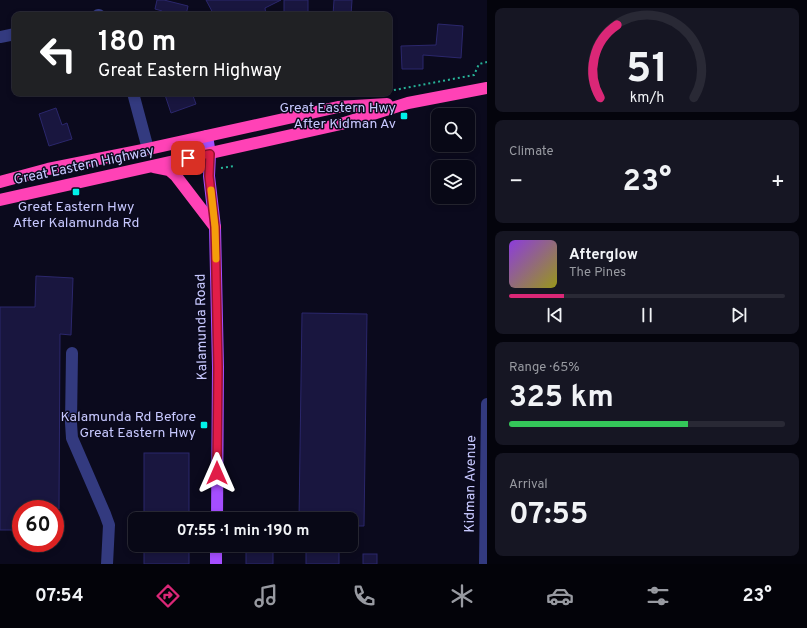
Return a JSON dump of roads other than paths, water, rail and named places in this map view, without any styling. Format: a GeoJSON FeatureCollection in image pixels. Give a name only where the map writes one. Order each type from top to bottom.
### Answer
{"type":"FeatureCollection","features":[{"type":"Feature","properties":{"kind":"highway","name":"Great Eastern Highway"},"geometry":{"type":"LineString","coordinates":[[0,200],[33,191],[151,167],[341,124],[408,103],[487,88]]}},
{"type":"Feature","properties":{"kind":"highway","name":"Great Eastern Highway"},"geometry":{"type":"LineString","coordinates":[[0,182],[146,144],[207,136],[338,107],[408,103]]}},
{"type":"Feature","properties":{"kind":"highway"},"geometry":{"type":"LineString","coordinates":[[151,167],[169,170],[176,176],[215,227]]}},
{"type":"Feature","properties":{"kind":"main road","name":"Kalamunda Road"},"geometry":{"type":"LineString","coordinates":[[207,136],[210,154],[209,176],[215,227],[218,367],[217,512]]}},
{"type":"Feature","properties":{"kind":"main road"},"geometry":{"type":"LineString","coordinates":[[216,552],[216,564]]}},
{"type":"Feature","properties":{"kind":"street"},"geometry":{"type":"LineString","coordinates":[[0,37],[12,35]]}},
{"type":"Feature","properties":{"kind":"street"},"geometry":{"type":"LineString","coordinates":[[134,96],[146,144]]}},
{"type":"Feature","properties":{"kind":"street"},"geometry":{"type":"LineString","coordinates":[[72,353],[72,438],[109,525],[107,564]]}},
{"type":"Feature","properties":{"kind":"street","name":"Kidman Avenue"},"geometry":{"type":"LineString","coordinates":[[486,564],[487,404]]}},
{"type":"Feature","properties":{"kind":"place","name":"Great Eastern Hwy After Kidman Av"},"geometry":{"type":"Point","coordinates":[404,116]}},
{"type":"Feature","properties":{"kind":"place","name":"Great Eastern Hwy After Kalamunda Rd"},"geometry":{"type":"Point","coordinates":[76,192]}},
{"type":"Feature","properties":{"kind":"place","name":"Kalamunda Rd Before Great Eastern Hwy"},"geometry":{"type":"Point","coordinates":[204,425]}}]}
